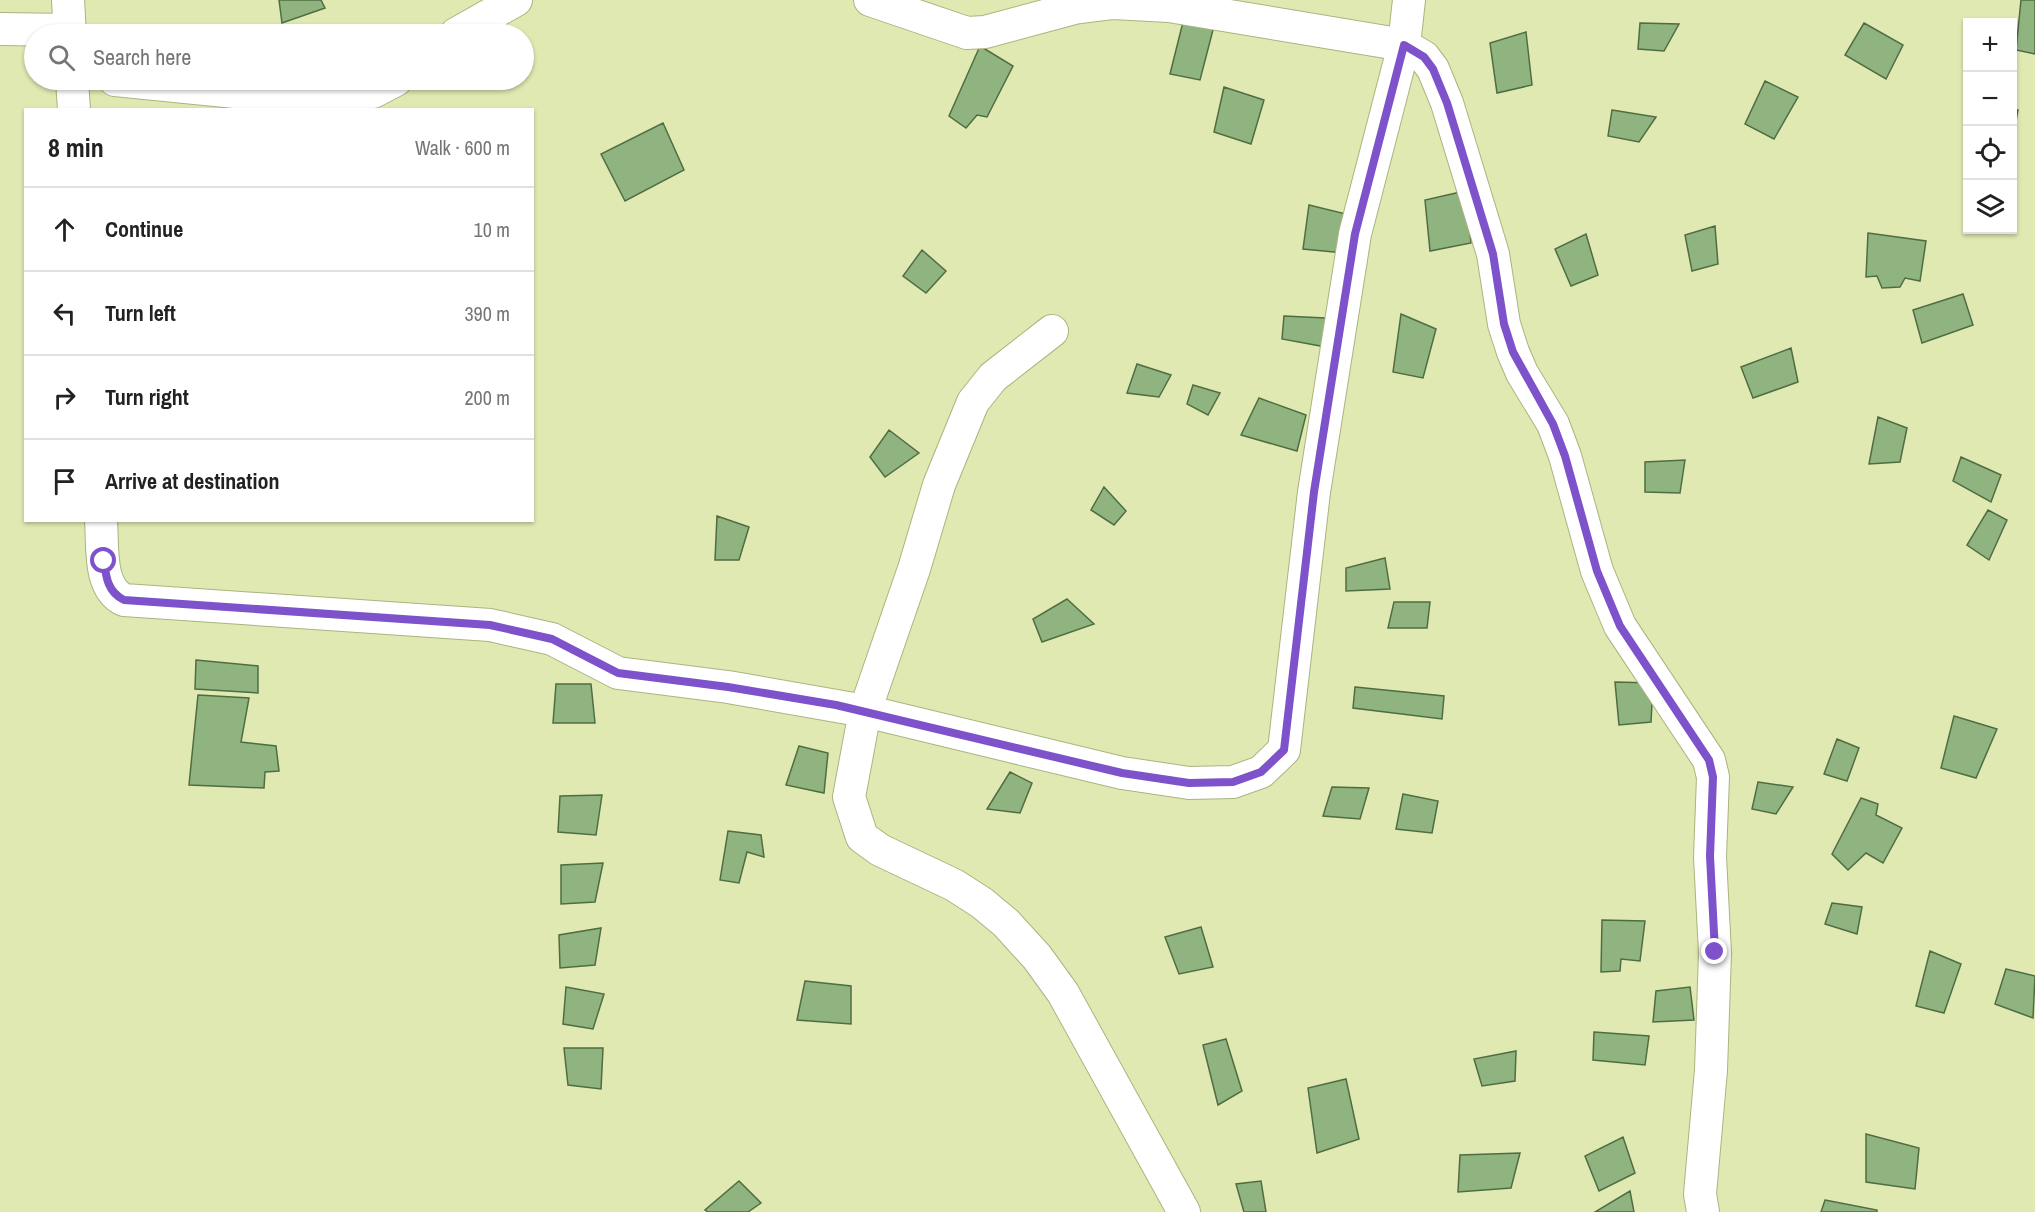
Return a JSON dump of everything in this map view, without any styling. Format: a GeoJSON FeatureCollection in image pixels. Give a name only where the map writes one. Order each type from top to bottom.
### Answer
{"type":"FeatureCollection","features":[{"type":"Feature","properties":{"kind":"street"},"geometry":{"type":"LineString","coordinates":[[474,24],[516,0]]}},
{"type":"Feature","properties":{"kind":"street"},"geometry":{"type":"LineString","coordinates":[[870,0],[967,33],[986,32],[1074,8],[1112,1],[1169,6],[1404,45],[1424,57],[1433,69],[1447,103],[1493,254],[1504,324],[1513,352],[1553,424],[1565,456],[1597,571],[1620,626],[1709,760],[1713,777],[1710,856],[1715,952],[1711,1070],[1700,1194],[1703,1212]]}},
{"type":"Feature","properties":{"kind":"street"},"geometry":{"type":"LineString","coordinates":[[101,522],[105,576],[116,596],[124,600],[490,625],[552,639],[618,673],[728,687],[865,711],[1122,773],[1189,783],[1233,782],[1261,772],[1284,750],[1314,492],[1355,234],[1404,45],[1409,0]]}},
{"type":"Feature","properties":{"kind":"street"},"geometry":{"type":"LineString","coordinates":[[39,24],[69,21]]}},
{"type":"Feature","properties":{"kind":"street"},"geometry":{"type":"LineString","coordinates":[[0,28],[24,26]]}},
{"type":"Feature","properties":{"kind":"street"},"geometry":{"type":"LineString","coordinates":[[73,90],[74,108]]}},
{"type":"Feature","properties":{"kind":"street"},"geometry":{"type":"LineString","coordinates":[[215,90],[324,101],[377,90]]}},
{"type":"Feature","properties":{"kind":"street"},"geometry":{"type":"LineString","coordinates":[[1052,331],[993,377],[973,402],[939,485],[914,569],[865,711],[849,797],[862,837],[880,850],[954,885],[982,903],[1006,923],[1037,957],[1063,993],[1184,1212]]}},
{"type":"Feature","properties":{"kind":"building"},"geometry":{"type":"Polygon","coordinates":[[[279,0],[321,0],[325,8],[282,23],[279,0]]]}},
{"type":"Feature","properties":{"kind":"building"},"geometry":{"type":"Polygon","coordinates":[[[2021,0],[2035,0],[2035,54],[2017,50],[2021,0]]]}},
{"type":"Feature","properties":{"kind":"building"},"geometry":{"type":"Polygon","coordinates":[[[1184,18],[1214,26],[1200,80],[1170,74],[1184,18]]]}},
{"type":"Feature","properties":{"kind":"building"},"geometry":{"type":"Polygon","coordinates":[[[1640,23],[1679,24],[1664,51],[1638,49],[1640,23]]]}},
{"type":"Feature","properties":{"kind":"building"},"geometry":{"type":"Polygon","coordinates":[[[1864,23],[1903,45],[1886,79],[1845,55],[1864,23]]]}},
{"type":"Feature","properties":{"kind":"building"},"geometry":{"type":"Polygon","coordinates":[[[1526,32],[1532,85],[1497,93],[1490,43],[1526,32]]]}},
{"type":"Feature","properties":{"kind":"building"},"geometry":{"type":"Polygon","coordinates":[[[980,46],[1013,66],[987,117],[977,115],[966,128],[949,116],[980,46]]]}},
{"type":"Feature","properties":{"kind":"building"},"geometry":{"type":"Polygon","coordinates":[[[1765,81],[1798,97],[1774,139],[1745,124],[1765,81]]]}},
{"type":"Feature","properties":{"kind":"building"},"geometry":{"type":"Polygon","coordinates":[[[1224,87],[1264,100],[1251,144],[1214,132],[1224,87]]]}},
{"type":"Feature","properties":{"kind":"building"},"geometry":{"type":"Polygon","coordinates":[[[1612,110],[1656,117],[1639,142],[1608,136],[1612,110]]]}},
{"type":"Feature","properties":{"kind":"building"},"geometry":{"type":"Polygon","coordinates":[[[663,123],[684,170],[625,201],[601,154],[663,123]]]}},
{"type":"Feature","properties":{"kind":"building"},"geometry":{"type":"Polygon","coordinates":[[[1465,191],[1471,243],[1430,251],[1425,200],[1465,191]]]}},
{"type":"Feature","properties":{"kind":"building"},"geometry":{"type":"Polygon","coordinates":[[[1309,205],[1346,214],[1344,253],[1303,249],[1309,205]]]}},
{"type":"Feature","properties":{"kind":"building"},"geometry":{"type":"Polygon","coordinates":[[[1715,226],[1718,264],[1692,271],[1685,235],[1715,226]]]}},
{"type":"Feature","properties":{"kind":"building"},"geometry":{"type":"Polygon","coordinates":[[[1868,233],[1926,241],[1920,281],[1905,278],[1900,287],[1882,288],[1877,276],[1866,277],[1868,233]]]}},
{"type":"Feature","properties":{"kind":"building"},"geometry":{"type":"Polygon","coordinates":[[[1586,234],[1598,275],[1571,286],[1555,249],[1586,234]]]}},
{"type":"Feature","properties":{"kind":"building"},"geometry":{"type":"Polygon","coordinates":[[[922,250],[946,271],[926,293],[903,276],[922,250]]]}},
{"type":"Feature","properties":{"kind":"building"},"geometry":{"type":"Polygon","coordinates":[[[1963,294],[1973,325],[1922,343],[1913,310],[1963,294]]]}},
{"type":"Feature","properties":{"kind":"building"},"geometry":{"type":"Polygon","coordinates":[[[1401,314],[1436,329],[1423,378],[1393,372],[1401,314]]]}},
{"type":"Feature","properties":{"kind":"building"},"geometry":{"type":"Polygon","coordinates":[[[1284,316],[1325,318],[1326,347],[1282,339],[1284,316]]]}},
{"type":"Feature","properties":{"kind":"building"},"geometry":{"type":"Polygon","coordinates":[[[1791,348],[1798,382],[1753,398],[1741,367],[1791,348]]]}},
{"type":"Feature","properties":{"kind":"building"},"geometry":{"type":"Polygon","coordinates":[[[1137,364],[1171,375],[1159,397],[1127,393],[1137,364]]]}},
{"type":"Feature","properties":{"kind":"building"},"geometry":{"type":"Polygon","coordinates":[[[1193,385],[1220,393],[1208,415],[1187,404],[1193,385]]]}},
{"type":"Feature","properties":{"kind":"building"},"geometry":{"type":"Polygon","coordinates":[[[1259,398],[1306,415],[1297,451],[1241,435],[1259,398]]]}},
{"type":"Feature","properties":{"kind":"building"},"geometry":{"type":"Polygon","coordinates":[[[1878,417],[1907,428],[1900,462],[1869,464],[1878,417]]]}},
{"type":"Feature","properties":{"kind":"building"},"geometry":{"type":"Polygon","coordinates":[[[889,430],[919,453],[885,477],[870,457],[889,430]]]}},
{"type":"Feature","properties":{"kind":"building"},"geometry":{"type":"Polygon","coordinates":[[[1961,457],[2001,475],[1991,502],[1953,481],[1961,457]]]}},
{"type":"Feature","properties":{"kind":"building"},"geometry":{"type":"Polygon","coordinates":[[[1685,460],[1680,493],[1645,492],[1645,462],[1685,460]]]}},
{"type":"Feature","properties":{"kind":"building"},"geometry":{"type":"Polygon","coordinates":[[[1104,487],[1126,511],[1114,525],[1091,510],[1104,487]]]}},
{"type":"Feature","properties":{"kind":"building"},"geometry":{"type":"Polygon","coordinates":[[[1988,510],[2007,520],[1989,560],[1967,545],[1988,510]]]}},
{"type":"Feature","properties":{"kind":"building"},"geometry":{"type":"Polygon","coordinates":[[[717,516],[749,527],[739,560],[715,560],[717,516]]]}},
{"type":"Feature","properties":{"kind":"building"},"geometry":{"type":"Polygon","coordinates":[[[1385,558],[1390,589],[1346,591],[1346,568],[1385,558]]]}},
{"type":"Feature","properties":{"kind":"building"},"geometry":{"type":"Polygon","coordinates":[[[1067,599],[1094,624],[1042,642],[1033,619],[1067,599]]]}},
{"type":"Feature","properties":{"kind":"building"},"geometry":{"type":"Polygon","coordinates":[[[1394,602],[1430,602],[1427,628],[1388,628],[1394,602]]]}},
{"type":"Feature","properties":{"kind":"building"},"geometry":{"type":"Polygon","coordinates":[[[196,660],[258,666],[258,693],[195,689],[196,660]]]}},
{"type":"Feature","properties":{"kind":"building"},"geometry":{"type":"Polygon","coordinates":[[[1615,682],[1653,683],[1651,722],[1619,725],[1615,682]]]}},
{"type":"Feature","properties":{"kind":"building"},"geometry":{"type":"Polygon","coordinates":[[[556,684],[591,684],[595,723],[553,723],[556,684]]]}},
{"type":"Feature","properties":{"kind":"building"},"geometry":{"type":"Polygon","coordinates":[[[1355,687],[1444,696],[1442,719],[1353,708],[1355,687]]]}},
{"type":"Feature","properties":{"kind":"building"},"geometry":{"type":"Polygon","coordinates":[[[198,695],[249,698],[241,742],[276,746],[279,771],[265,772],[264,788],[189,785],[198,695]]]}},
{"type":"Feature","properties":{"kind":"building"},"geometry":{"type":"Polygon","coordinates":[[[1954,716],[1997,729],[1976,778],[1941,768],[1954,716]]]}},
{"type":"Feature","properties":{"kind":"building"},"geometry":{"type":"Polygon","coordinates":[[[1837,739],[1859,748],[1847,781],[1824,774],[1837,739]]]}},
{"type":"Feature","properties":{"kind":"building"},"geometry":{"type":"Polygon","coordinates":[[[799,746],[828,753],[824,793],[786,785],[799,746]]]}},
{"type":"Feature","properties":{"kind":"building"},"geometry":{"type":"Polygon","coordinates":[[[1010,772],[1032,783],[1020,813],[987,809],[1010,772]]]}},
{"type":"Feature","properties":{"kind":"building"},"geometry":{"type":"Polygon","coordinates":[[[1758,782],[1793,787],[1776,814],[1752,809],[1758,782]]]}},
{"type":"Feature","properties":{"kind":"building"},"geometry":{"type":"Polygon","coordinates":[[[1332,787],[1369,788],[1360,819],[1323,816],[1332,787]]]}},
{"type":"Feature","properties":{"kind":"building"},"geometry":{"type":"Polygon","coordinates":[[[1403,794],[1438,801],[1432,833],[1396,829],[1403,794]]]}},
{"type":"Feature","properties":{"kind":"building"},"geometry":{"type":"Polygon","coordinates":[[[602,795],[596,835],[558,832],[560,796],[602,795]]]}},
{"type":"Feature","properties":{"kind":"building"},"geometry":{"type":"Polygon","coordinates":[[[1861,798],[1878,804],[1876,815],[1902,828],[1883,863],[1866,853],[1848,870],[1832,854],[1861,798]]]}},
{"type":"Feature","properties":{"kind":"building"},"geometry":{"type":"Polygon","coordinates":[[[728,831],[761,835],[764,857],[747,852],[739,883],[720,880],[728,831]]]}},
{"type":"Feature","properties":{"kind":"building"},"geometry":{"type":"Polygon","coordinates":[[[603,863],[595,902],[561,904],[561,865],[603,863]]]}},
{"type":"Feature","properties":{"kind":"building"},"geometry":{"type":"Polygon","coordinates":[[[1832,903],[1862,907],[1857,934],[1825,924],[1832,903]]]}},
{"type":"Feature","properties":{"kind":"building"},"geometry":{"type":"Polygon","coordinates":[[[1602,920],[1645,921],[1640,961],[1621,959],[1620,971],[1601,972],[1602,920]]]}},
{"type":"Feature","properties":{"kind":"building"},"geometry":{"type":"Polygon","coordinates":[[[1201,927],[1213,967],[1179,974],[1165,937],[1201,927]]]}},
{"type":"Feature","properties":{"kind":"building"},"geometry":{"type":"Polygon","coordinates":[[[601,928],[595,965],[560,968],[559,935],[601,928]]]}},
{"type":"Feature","properties":{"kind":"building"},"geometry":{"type":"Polygon","coordinates":[[[1930,951],[1961,964],[1944,1013],[1916,1006],[1930,951]]]}},
{"type":"Feature","properties":{"kind":"building"},"geometry":{"type":"Polygon","coordinates":[[[2006,969],[2035,976],[2033,1018],[1995,1004],[2006,969]]]}},
{"type":"Feature","properties":{"kind":"building"},"geometry":{"type":"Polygon","coordinates":[[[805,981],[851,986],[851,1024],[797,1020],[805,981]]]}},
{"type":"Feature","properties":{"kind":"building"},"geometry":{"type":"Polygon","coordinates":[[[566,987],[604,994],[593,1029],[563,1024],[566,987]]]}},
{"type":"Feature","properties":{"kind":"building"},"geometry":{"type":"Polygon","coordinates":[[[1690,987],[1694,1020],[1653,1022],[1656,991],[1690,987]]]}},
{"type":"Feature","properties":{"kind":"building"},"geometry":{"type":"Polygon","coordinates":[[[1594,1032],[1649,1036],[1645,1065],[1593,1060],[1594,1032]]]}},
{"type":"Feature","properties":{"kind":"building"},"geometry":{"type":"Polygon","coordinates":[[[1226,1039],[1242,1091],[1218,1105],[1203,1045],[1226,1039]]]}},
{"type":"Feature","properties":{"kind":"building"},"geometry":{"type":"Polygon","coordinates":[[[564,1048],[603,1048],[601,1089],[568,1085],[564,1048]]]}},
{"type":"Feature","properties":{"kind":"building"},"geometry":{"type":"Polygon","coordinates":[[[1516,1051],[1515,1081],[1482,1086],[1474,1059],[1516,1051]]]}},
{"type":"Feature","properties":{"kind":"building"},"geometry":{"type":"Polygon","coordinates":[[[1346,1079],[1359,1139],[1317,1153],[1308,1088],[1346,1079]]]}},
{"type":"Feature","properties":{"kind":"building"},"geometry":{"type":"Polygon","coordinates":[[[1866,1134],[1919,1148],[1915,1189],[1866,1182],[1866,1134]]]}},
{"type":"Feature","properties":{"kind":"building"},"geometry":{"type":"Polygon","coordinates":[[[1623,1137],[1635,1173],[1599,1191],[1585,1156],[1623,1137]]]}},
{"type":"Feature","properties":{"kind":"building"},"geometry":{"type":"Polygon","coordinates":[[[1520,1153],[1511,1188],[1458,1192],[1460,1155],[1520,1153]]]}},
{"type":"Feature","properties":{"kind":"building"},"geometry":{"type":"Polygon","coordinates":[[[739,1181],[761,1203],[748,1212],[708,1212],[705,1210],[739,1181]]]}},
{"type":"Feature","properties":{"kind":"building"},"geometry":{"type":"Polygon","coordinates":[[[1261,1181],[1266,1212],[1244,1212],[1236,1184],[1261,1181]]]}},
{"type":"Feature","properties":{"kind":"building"},"geometry":{"type":"Polygon","coordinates":[[[1630,1191],[1634,1212],[1595,1212],[1630,1191]]]}},
{"type":"Feature","properties":{"kind":"building"},"geometry":{"type":"Polygon","coordinates":[[[1825,1200],[1877,1210],[1877,1212],[1821,1212],[1825,1200]]]}},
{"type":"Feature","properties":{"kind":"route"},"geometry":{"type":"LineString","coordinates":[[104,561],[105,576],[109,587],[116,596],[124,600],[490,625],[552,639],[618,673],[728,687],[836,705],[1122,773],[1212,784],[1233,782],[1261,772],[1284,750],[1314,492],[1355,234],[1404,45],[1424,57],[1433,69],[1447,103],[1493,254],[1504,324],[1513,352],[1522,373],[1553,424],[1565,456],[1597,571],[1620,626],[1709,760],[1713,777],[1710,856],[1715,952]]}}]}
